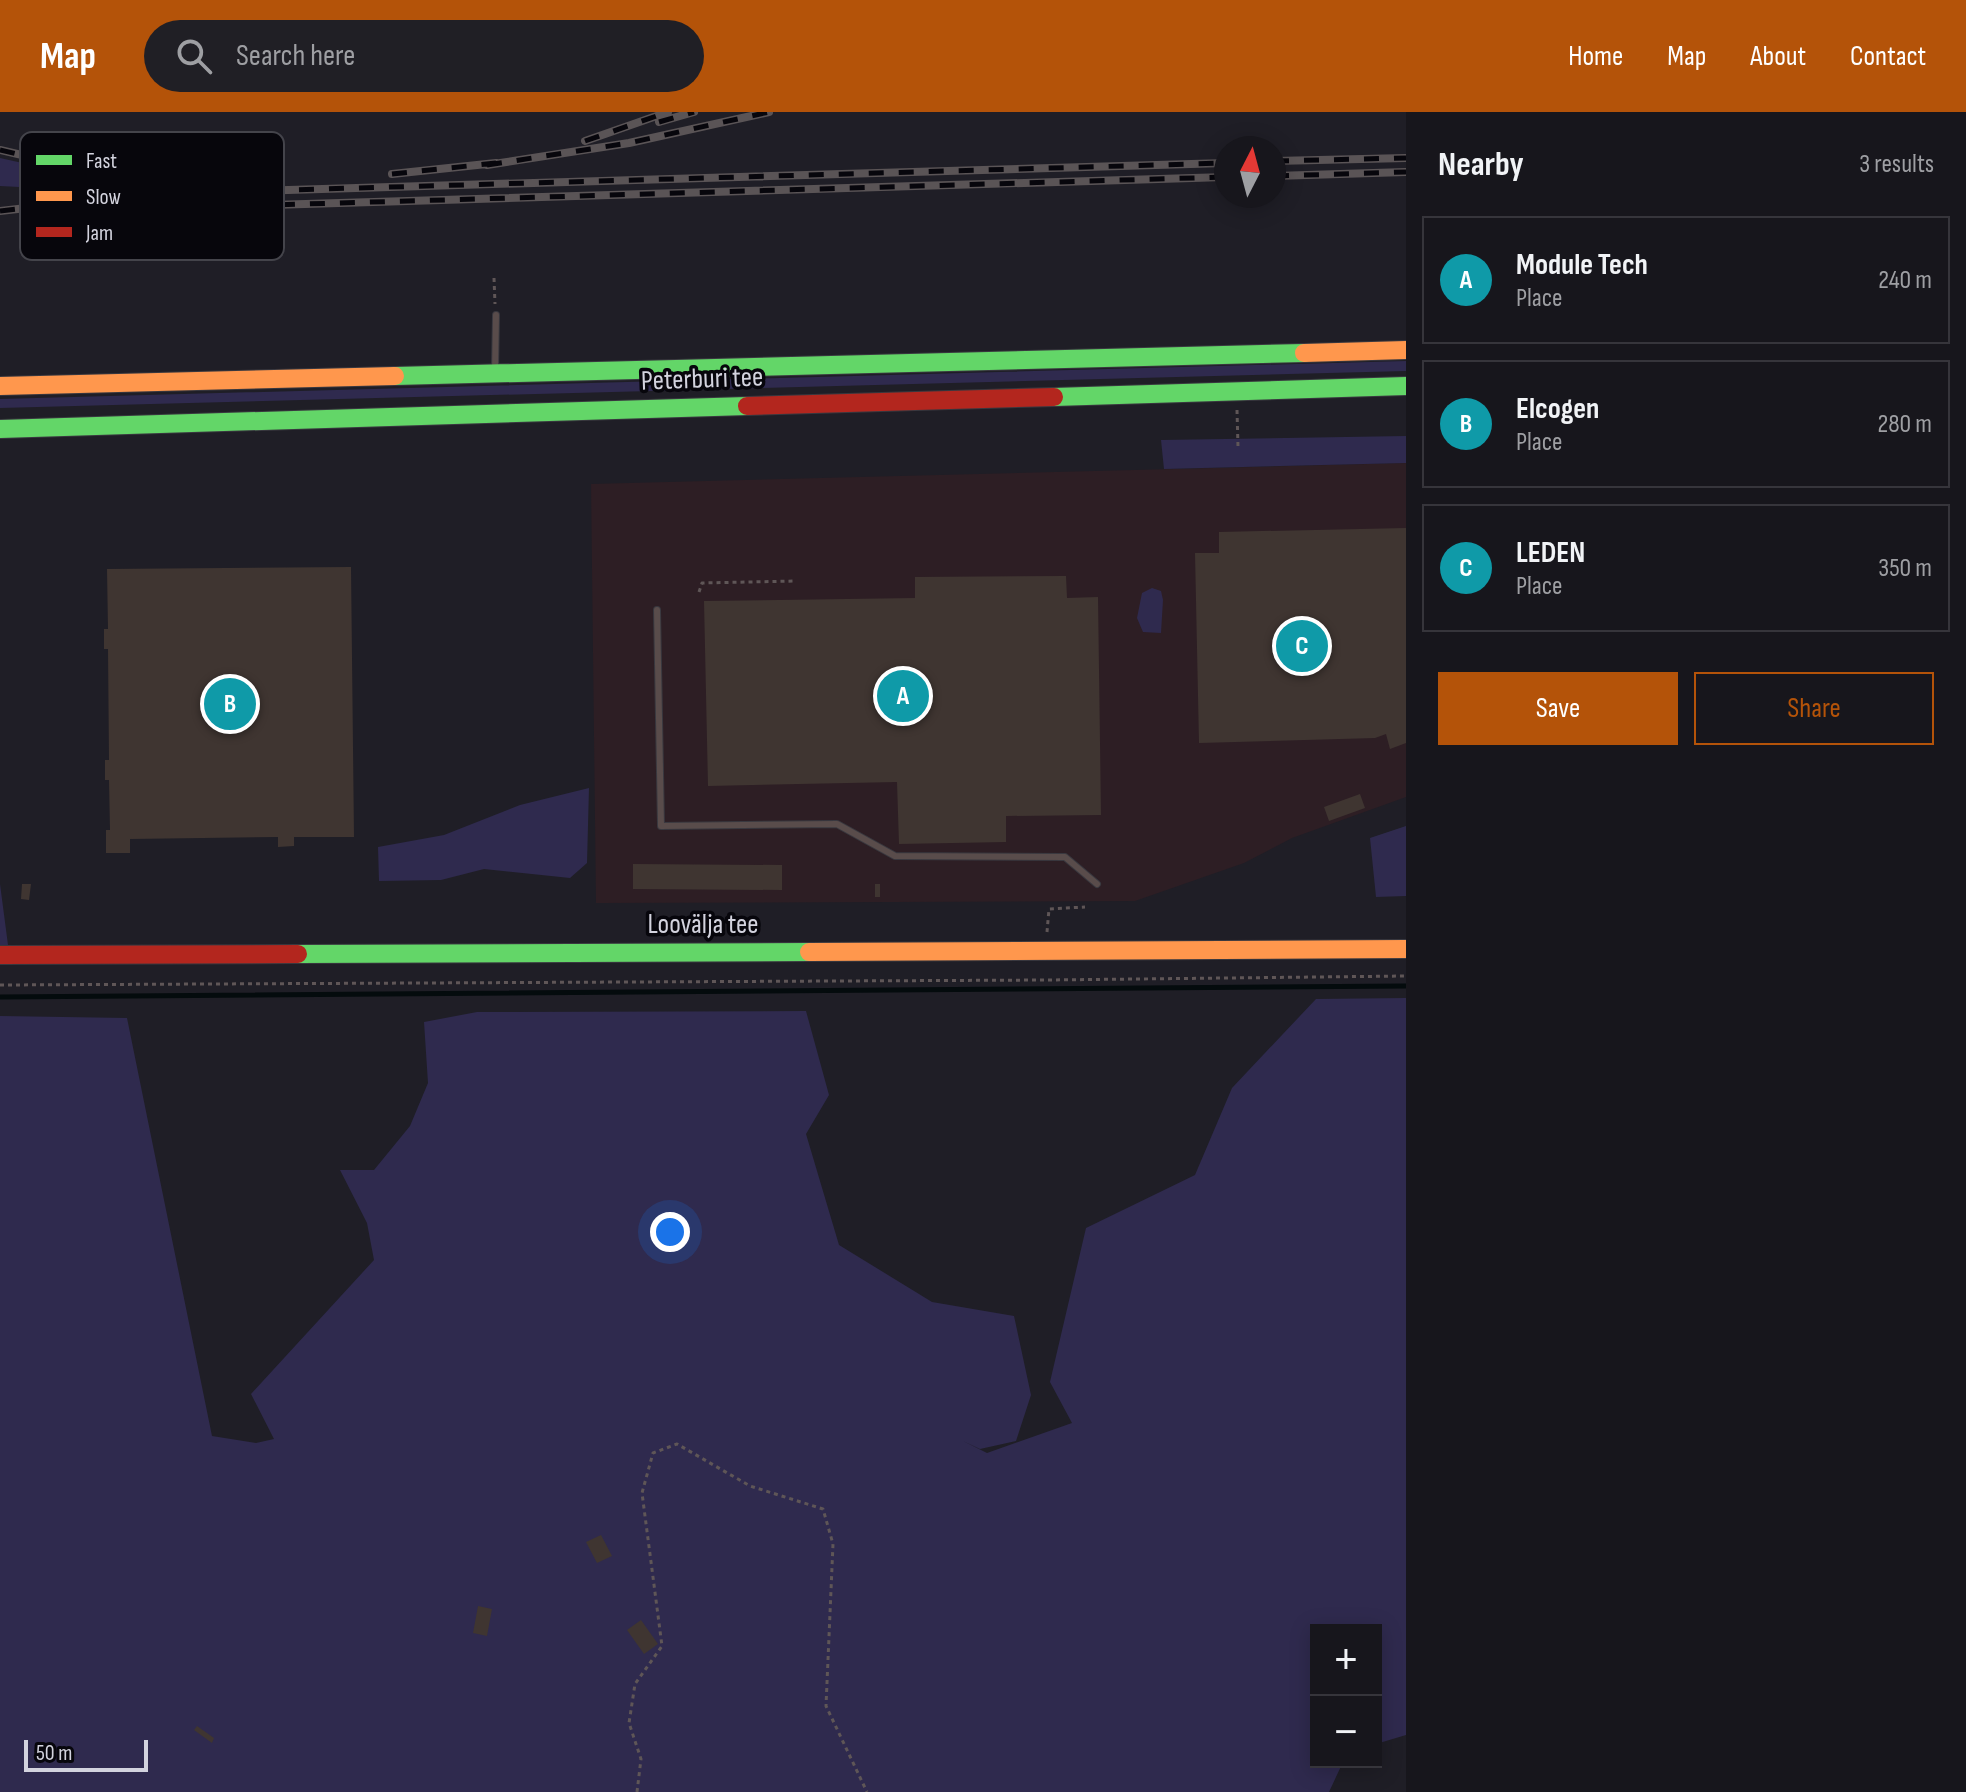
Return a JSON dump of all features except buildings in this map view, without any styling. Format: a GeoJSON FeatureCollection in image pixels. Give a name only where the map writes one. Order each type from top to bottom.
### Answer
{"type":"FeatureCollection","features":[{"type":"Feature","properties":{"kind":"main road","name":"Peterburi tee"},"geometry":{"type":"LineString","coordinates":[[0,386],[1406,350]]}},
{"type":"Feature","properties":{"kind":"main road","name":"Peterburi tee"},"geometry":{"type":"LineString","coordinates":[[0,429],[1406,386]]}},
{"type":"Feature","properties":{"kind":"main road","name":"Loovälja tee"},"geometry":{"type":"LineString","coordinates":[[0,955],[1047,955],[1406,949]]}},
{"type":"Feature","properties":{"kind":"lane"},"geometry":{"type":"LineString","coordinates":[[495,373],[496,315]]}},
{"type":"Feature","properties":{"kind":"lane"},"geometry":{"type":"LineString","coordinates":[[657,610],[661,826],[837,824],[895,856],[1065,857],[1097,884]]}},
{"type":"Feature","properties":{"kind":"path"},"geometry":{"type":"LineString","coordinates":[[494,278],[496,315]]}},
{"type":"Feature","properties":{"kind":"path"},"geometry":{"type":"LineString","coordinates":[[1236,390],[1238,447]]}},
{"type":"Feature","properties":{"kind":"path"},"geometry":{"type":"LineString","coordinates":[[699,592],[702,583],[795,581]]}},
{"type":"Feature","properties":{"kind":"path"},"geometry":{"type":"LineString","coordinates":[[1047,980],[1049,909],[1085,907]]}},
{"type":"Feature","properties":{"kind":"path"},"geometry":{"type":"LineString","coordinates":[[0,985],[1406,976]]}},
{"type":"Feature","properties":{"kind":"path"},"geometry":{"type":"LineString","coordinates":[[637,1792],[641,1759],[629,1723],[635,1684],[662,1646],[642,1493],[653,1453],[677,1444],[750,1486],[823,1509],[833,1544],[826,1706],[867,1792]]}},
{"type":"Feature","properties":{"kind":"shaded area"},"geometry":{"type":"Polygon","coordinates":[[[0,158],[20,162],[20,187],[0,186],[0,158]]]}},
{"type":"Feature","properties":{"kind":"shaded area"},"geometry":{"type":"Polygon","coordinates":[[[1406,361],[1406,371],[0,408],[0,399],[1406,361]]]}},
{"type":"Feature","properties":{"kind":"shaded area"},"geometry":{"type":"Polygon","coordinates":[[[1406,436],[1406,463],[1164,469],[1161,440],[1406,436]]]}},
{"type":"Feature","properties":{"kind":"shaded area"},"geometry":{"type":"Polygon","coordinates":[[[1406,463],[1406,797],[1292,838],[1244,863],[1135,901],[596,903],[591,484],[1406,463]]]}},
{"type":"Feature","properties":{"kind":"shaded area"},"geometry":{"type":"Polygon","coordinates":[[[1152,588],[1161,591],[1163,600],[1161,633],[1143,632],[1137,618],[1142,593],[1152,588]]]}},
{"type":"Feature","properties":{"kind":"shaded area"},"geometry":{"type":"Polygon","coordinates":[[[589,788],[587,863],[570,878],[484,869],[441,880],[379,881],[378,847],[444,835],[520,805],[589,788]]]}},
{"type":"Feature","properties":{"kind":"shaded area"},"geometry":{"type":"Polygon","coordinates":[[[1406,826],[1406,896],[1376,897],[1370,838],[1406,826]]]}},
{"type":"Feature","properties":{"kind":"shaded area"},"geometry":{"type":"Polygon","coordinates":[[[0,884],[8,945],[0,945],[0,884]]]}},
{"type":"Feature","properties":{"kind":"shaded area"},"geometry":{"type":"Polygon","coordinates":[[[1406,998],[1406,1735],[1382,1742],[1382,1624],[1310,1624],[1310,1768],[1340,1768],[1329,1792],[0,1792],[0,1016],[127,1018],[212,1436],[256,1443],[274,1439],[251,1394],[374,1260],[367,1223],[340,1170],[374,1170],[410,1126],[428,1083],[424,1022],[477,1012],[806,1011],[829,1095],[806,1134],[839,1245],[932,1302],[1014,1316],[1031,1395],[1016,1441],[980,1449],[963,1441],[987,1453],[1072,1423],[1050,1382],[1086,1228],[1195,1175],[1232,1088],[1316,999],[1406,998]]]}},
{"type":"Feature","properties":{"kind":"waterway"},"geometry":{"type":"LineString","coordinates":[[0,997],[1406,986]]}},
{"type":"Feature","properties":{"kind":"railway"},"geometry":{"type":"LineString","coordinates":[[585,141],[668,112]]}},
{"type":"Feature","properties":{"kind":"railway"},"geometry":{"type":"LineString","coordinates":[[659,122],[694,112]]}},
{"type":"Feature","properties":{"kind":"railway"},"geometry":{"type":"LineString","coordinates":[[487,165],[629,143],[769,112]]}},
{"type":"Feature","properties":{"kind":"railway"},"geometry":{"type":"LineString","coordinates":[[0,150],[20,155]]}},
{"type":"Feature","properties":{"kind":"railway"},"geometry":{"type":"LineString","coordinates":[[1286,161],[1406,158]]}},
{"type":"Feature","properties":{"kind":"railway"},"geometry":{"type":"LineString","coordinates":[[392,174],[496,163]]}},
{"type":"Feature","properties":{"kind":"railway"},"geometry":{"type":"LineString","coordinates":[[284,190],[1214,163]]}},
{"type":"Feature","properties":{"kind":"railway"},"geometry":{"type":"LineString","coordinates":[[1286,176],[1406,172]]}},
{"type":"Feature","properties":{"kind":"railway"},"geometry":{"type":"LineString","coordinates":[[284,205],[1214,177]]}},
{"type":"Feature","properties":{"kind":"railway"},"geometry":{"type":"LineString","coordinates":[[0,211],[20,209]]}},
{"type":"Feature","properties":{"kind":"traffic: fast"},"geometry":{"type":"LineString","coordinates":[[395,376],[1304,353]]}},
{"type":"Feature","properties":{"kind":"traffic: fast"},"geometry":{"type":"LineString","coordinates":[[1054,397],[1406,386]]}},
{"type":"Feature","properties":{"kind":"traffic: fast"},"geometry":{"type":"LineString","coordinates":[[0,429],[747,406]]}},
{"type":"Feature","properties":{"kind":"traffic: fast"},"geometry":{"type":"LineString","coordinates":[[298,954],[809,952]]}},
{"type":"Feature","properties":{"kind":"traffic: slow"},"geometry":{"type":"LineString","coordinates":[[1304,353],[1406,350]]}},
{"type":"Feature","properties":{"kind":"traffic: slow"},"geometry":{"type":"LineString","coordinates":[[0,386],[395,376]]}},
{"type":"Feature","properties":{"kind":"traffic: slow"},"geometry":{"type":"LineString","coordinates":[[809,952],[1406,949]]}},
{"type":"Feature","properties":{"kind":"traffic: jam"},"geometry":{"type":"LineString","coordinates":[[747,406],[1054,397]]}},
{"type":"Feature","properties":{"kind":"traffic: jam"},"geometry":{"type":"LineString","coordinates":[[0,955],[298,954]]}},
{"type":"Feature","properties":{"kind":"place","name":"LEDEN"},"geometry":{"type":"Point","coordinates":[1302,646]}},
{"type":"Feature","properties":{"kind":"place","name":"Module Tech"},"geometry":{"type":"Point","coordinates":[903,696]}},
{"type":"Feature","properties":{"kind":"place","name":"Elcogen"},"geometry":{"type":"Point","coordinates":[230,704]}}]}
